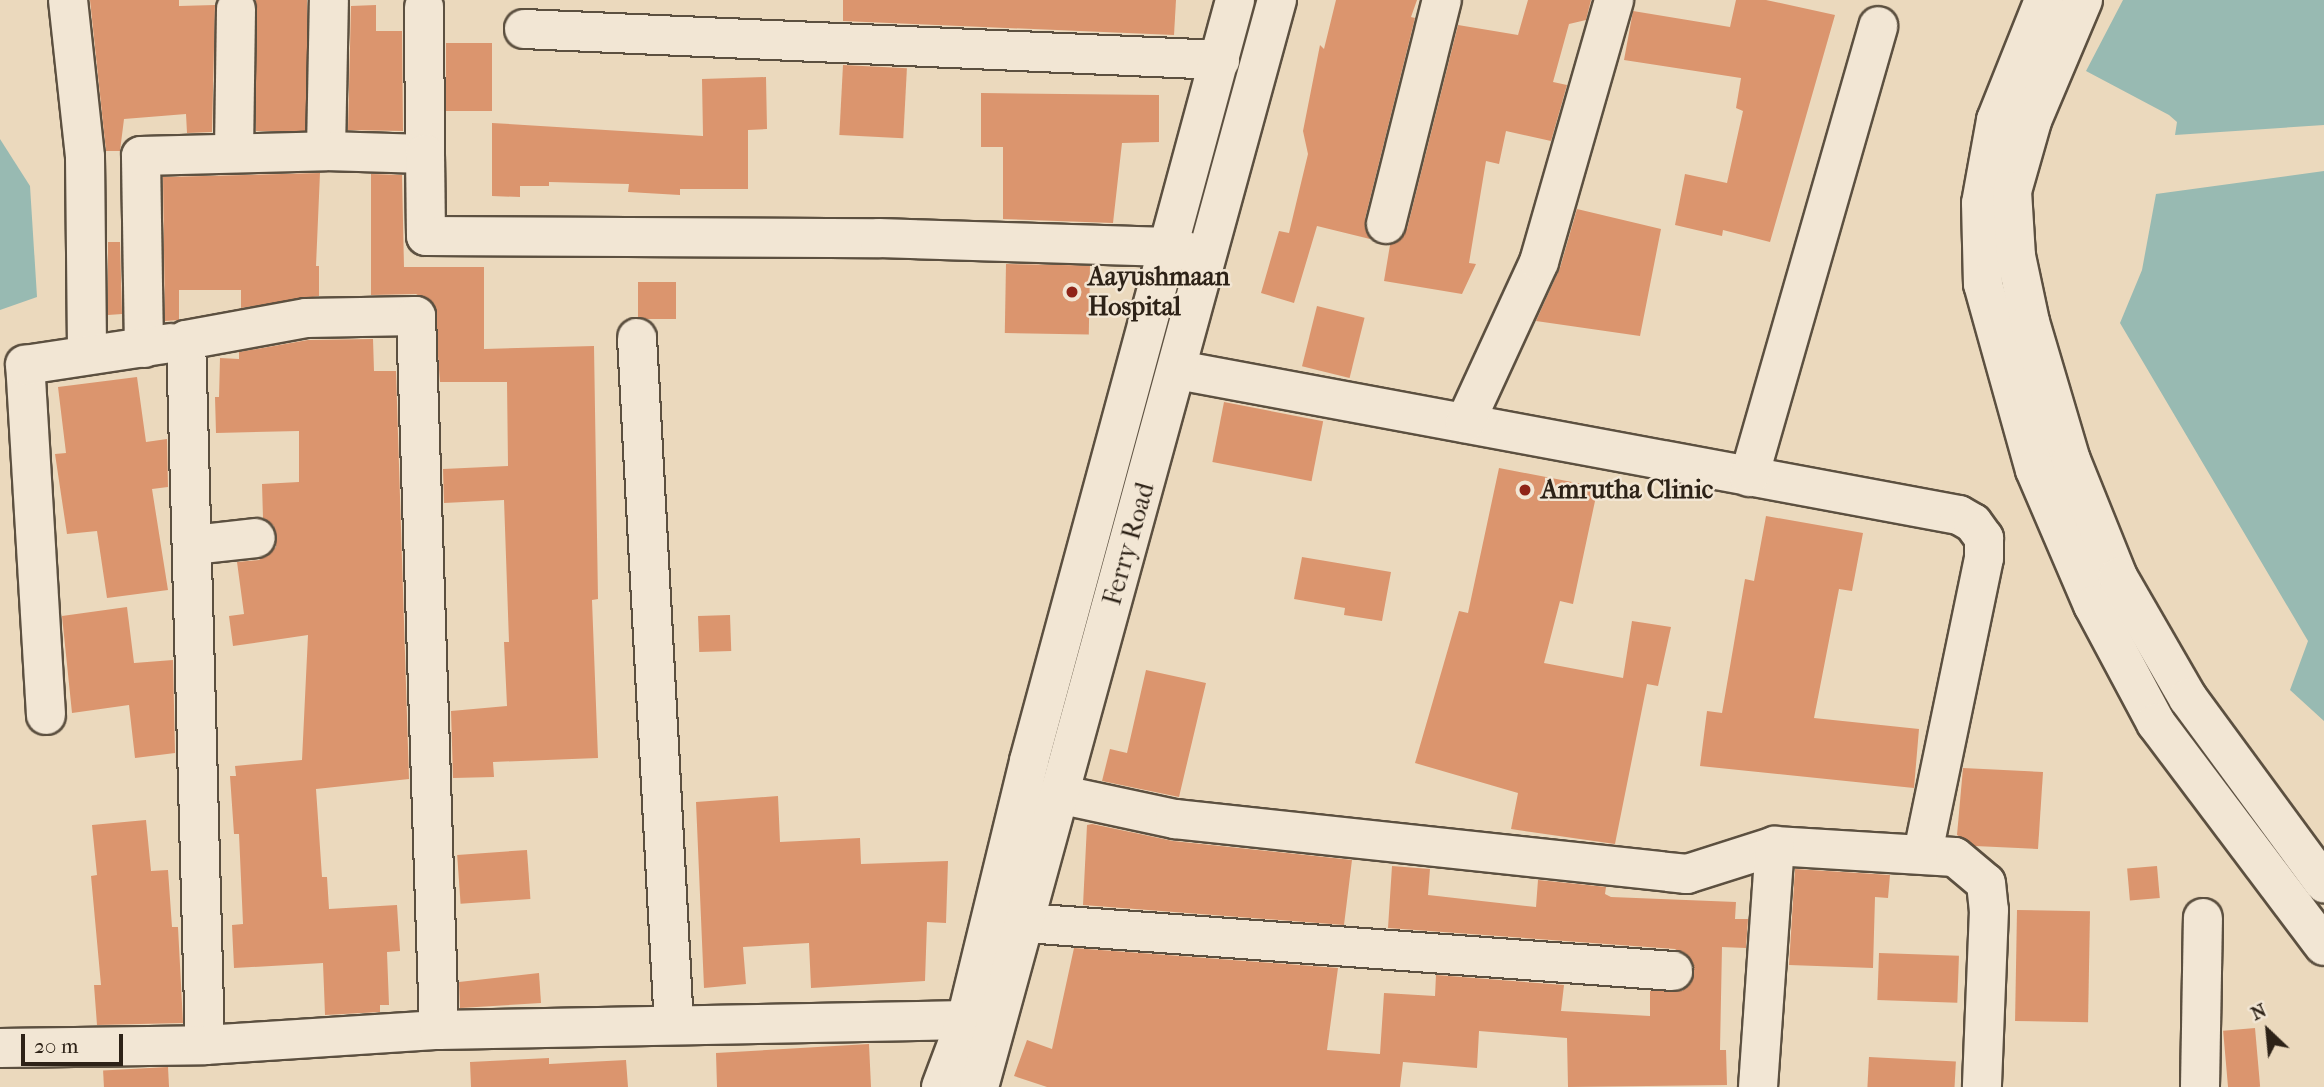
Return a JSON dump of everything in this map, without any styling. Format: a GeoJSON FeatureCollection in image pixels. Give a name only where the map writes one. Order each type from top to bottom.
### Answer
{"type":"FeatureCollection","features":[{"type":"Feature","properties":{"kind":"street"},"geometry":{"type":"LineString","coordinates":[[68,0],[85,157],[87,354]]}},
{"type":"Feature","properties":{"kind":"street"},"geometry":{"type":"LineString","coordinates":[[326,151],[329,0]]}},
{"type":"Feature","properties":{"kind":"street","name":"Ferry Road"},"geometry":{"type":"LineString","coordinates":[[942,1087],[981,1024],[1026,923],[1050,776],[1169,247],[1235,0]]}},
{"type":"Feature","properties":{"kind":"street","name":"Ferry Road"},"geometry":{"type":"LineString","coordinates":[[979,1087],[981,1024],[1050,776],[1178,370],[1206,256],[1277,0]]}},
{"type":"Feature","properties":{"kind":"street"},"geometry":{"type":"LineString","coordinates":[[1386,224],[1442,0]]}},
{"type":"Feature","properties":{"kind":"street"},"geometry":{"type":"LineString","coordinates":[[1465,423],[1539,262],[1614,0]]}},
{"type":"Feature","properties":{"kind":"street"},"geometry":{"type":"LineString","coordinates":[[2044,0],[1996,120],[1981,204],[1983,284],[2035,470],[2093,606],[2156,723],[2324,946]]}},
{"type":"Feature","properties":{"kind":"street"},"geometry":{"type":"LineString","coordinates":[[2083,0],[2032,121],[2012,191],[2016,256],[2030,322],[2071,460],[2118,576],[2188,698],[2324,883]]}},
{"type":"Feature","properties":{"kind":"street"},"geometry":{"type":"LineString","coordinates":[[424,7],[426,236],[879,238],[1169,247],[1206,256]]}},
{"type":"Feature","properties":{"kind":"street"},"geometry":{"type":"LineString","coordinates":[[234,152],[236,9]]}},
{"type":"Feature","properties":{"kind":"street"},"geometry":{"type":"LineString","coordinates":[[1749,477],[1878,26]]}},
{"type":"Feature","properties":{"kind":"street"},"geometry":{"type":"LineString","coordinates":[[524,29],[1220,60]]}},
{"type":"Feature","properties":{"kind":"street"},"geometry":{"type":"LineString","coordinates":[[144,348],[141,156],[326,151],[425,154]]}},
{"type":"Feature","properties":{"kind":"street"},"geometry":{"type":"LineString","coordinates":[[46,715],[13,366],[144,348],[306,318],[416,316],[439,1030]]}},
{"type":"Feature","properties":{"kind":"street"},"geometry":{"type":"LineString","coordinates":[[637,338],[674,1025]]}},
{"type":"Feature","properties":{"kind":"street"},"geometry":{"type":"LineString","coordinates":[[186,340],[205,1045]]}},
{"type":"Feature","properties":{"kind":"street"},"geometry":{"type":"LineString","coordinates":[[1178,370],[1959,515],[1973,523],[1984,538],[1984,558],[1923,852]]}},
{"type":"Feature","properties":{"kind":"street"},"geometry":{"type":"LineString","coordinates":[[193,545],[256,538]]}},
{"type":"Feature","properties":{"kind":"street"},"geometry":{"type":"LineString","coordinates":[[1050,776],[1175,819],[1687,874],[1775,846],[1923,852],[1955,857],[1986,883],[1989,910],[1982,1087]]}},
{"type":"Feature","properties":{"kind":"street"},"geometry":{"type":"LineString","coordinates":[[1758,1087],[1775,846]]}},
{"type":"Feature","properties":{"kind":"street"},"geometry":{"type":"LineString","coordinates":[[2200,1087],[2203,918]]}},
{"type":"Feature","properties":{"kind":"street"},"geometry":{"type":"LineString","coordinates":[[1026,923],[1672,971]]}},
{"type":"Feature","properties":{"kind":"street"},"geometry":{"type":"LineString","coordinates":[[0,1048],[205,1045],[439,1030],[674,1025],[981,1024]]}},
{"type":"Feature","properties":{"kind":"water"},"geometry":{"type":"Polygon","coordinates":[[[2123,0],[2324,0],[2324,125],[2175,135],[2177,122],[2169,115],[2086,71],[2123,0]]]}},
{"type":"Feature","properties":{"kind":"water"},"geometry":{"type":"Polygon","coordinates":[[[0,139],[30,186],[37,297],[0,310],[0,139]]]}},
{"type":"Feature","properties":{"kind":"water"},"geometry":{"type":"Polygon","coordinates":[[[2324,171],[2324,721],[2290,690],[2308,641],[2120,323],[2142,270],[2156,194],[2324,171]]]}},
{"type":"Feature","properties":{"kind":"building"},"geometry":{"type":"Polygon","coordinates":[[[90,0],[179,0],[179,6],[215,5],[212,132],[187,133],[186,114],[124,119],[120,151],[106,151],[90,0]]]}},
{"type":"Feature","properties":{"kind":"building"},"geometry":{"type":"Polygon","coordinates":[[[256,0],[307,0],[307,131],[256,131],[256,0]]]}},
{"type":"Feature","properties":{"kind":"building"},"geometry":{"type":"Polygon","coordinates":[[[843,0],[1176,0],[1174,35],[843,21],[843,0]]]}},
{"type":"Feature","properties":{"kind":"building"},"geometry":{"type":"Polygon","coordinates":[[[1336,0],[1417,0],[1411,17],[1415,18],[1365,219],[1370,239],[1317,226],[1294,303],[1261,293],[1279,231],[1289,233],[1308,154],[1303,131],[1320,45],[1324,49],[1336,0]]]}},
{"type":"Feature","properties":{"kind":"building"},"geometry":{"type":"Polygon","coordinates":[[[1528,0],[1591,0],[1586,20],[1569,24],[1553,82],[1567,85],[1551,141],[1506,131],[1499,164],[1486,161],[1469,263],[1476,264],[1462,294],[1384,281],[1390,245],[1407,229],[1458,25],[1518,35],[1528,0]]]}},
{"type":"Feature","properties":{"kind":"building"},"geometry":{"type":"Polygon","coordinates":[[[1736,0],[1766,0],[1835,15],[1770,242],[1723,230],[1722,236],[1675,225],[1685,174],[1727,183],[1743,111],[1736,108],[1741,78],[1624,60],[1633,11],[1730,27],[1736,0]]]}},
{"type":"Feature","properties":{"kind":"building"},"geometry":{"type":"Polygon","coordinates":[[[376,5],[376,31],[402,31],[403,131],[348,130],[351,6],[376,5]]]}},
{"type":"Feature","properties":{"kind":"building"},"geometry":{"type":"Polygon","coordinates":[[[446,43],[492,43],[492,111],[446,111],[446,43]]]}},
{"type":"Feature","properties":{"kind":"building"},"geometry":{"type":"Polygon","coordinates":[[[843,65],[907,68],[903,138],[839,135],[843,65]]]}},
{"type":"Feature","properties":{"kind":"building"},"geometry":{"type":"Polygon","coordinates":[[[766,77],[767,129],[748,130],[748,189],[680,189],[680,195],[628,192],[629,184],[549,182],[549,186],[520,186],[520,197],[492,196],[492,123],[703,136],[702,79],[766,77]]]}},
{"type":"Feature","properties":{"kind":"building"},"geometry":{"type":"Polygon","coordinates":[[[981,93],[1159,95],[1159,142],[1122,143],[1113,223],[1003,219],[1003,147],[981,147],[981,93]]]}},
{"type":"Feature","properties":{"kind":"building"},"geometry":{"type":"Polygon","coordinates":[[[320,173],[316,266],[319,266],[319,296],[241,308],[241,290],[179,290],[179,320],[165,321],[163,177],[320,173]]]}},
{"type":"Feature","properties":{"kind":"building"},"geometry":{"type":"Polygon","coordinates":[[[371,174],[402,175],[404,267],[484,267],[484,349],[594,346],[598,599],[592,600],[598,758],[493,762],[494,777],[453,778],[451,711],[507,706],[504,642],[509,642],[504,500],[444,503],[443,469],[508,466],[507,382],[440,382],[434,304],[416,294],[371,295],[371,174]]]}},
{"type":"Feature","properties":{"kind":"building"},"geometry":{"type":"Polygon","coordinates":[[[1577,209],[1661,229],[1640,336],[1536,321],[1560,268],[1577,209]]]}},
{"type":"Feature","properties":{"kind":"building"},"geometry":{"type":"Polygon","coordinates":[[[108,242],[120,242],[122,314],[108,315],[108,242]]]}},
{"type":"Feature","properties":{"kind":"building"},"geometry":{"type":"Polygon","coordinates":[[[1006,264],[1090,265],[1089,334],[1005,333],[1006,264]]]}},
{"type":"Feature","properties":{"kind":"building"},"geometry":{"type":"Polygon","coordinates":[[[638,282],[676,282],[676,319],[638,319],[638,282]]]}},
{"type":"Feature","properties":{"kind":"building"},"geometry":{"type":"Polygon","coordinates":[[[1317,306],[1365,318],[1350,378],[1302,366],[1317,306]]]}},
{"type":"Feature","properties":{"kind":"building"},"geometry":{"type":"Polygon","coordinates":[[[373,339],[374,371],[396,371],[409,779],[316,789],[322,877],[327,877],[329,909],[397,905],[400,951],[387,952],[389,1005],[380,1005],[380,1012],[325,1015],[323,963],[234,968],[232,925],[243,924],[239,834],[234,834],[230,776],[236,776],[235,766],[302,760],[308,635],[233,646],[229,616],[244,614],[237,562],[259,560],[276,547],[274,526],[263,518],[262,484],[299,482],[299,431],[216,433],[215,397],[219,397],[220,358],[239,359],[239,352],[308,340],[373,339]]]}},
{"type":"Feature","properties":{"kind":"building"},"geometry":{"type":"Polygon","coordinates":[[[137,377],[146,442],[167,439],[168,487],[152,489],[168,590],[107,598],[97,531],[67,534],[55,454],[66,453],[58,387],[137,377]]]}},
{"type":"Feature","properties":{"kind":"building"},"geometry":{"type":"Polygon","coordinates":[[[1224,402],[1323,421],[1312,481],[1212,462],[1224,402]]]}},
{"type":"Feature","properties":{"kind":"building"},"geometry":{"type":"Polygon","coordinates":[[[1499,468],[1598,487],[1573,604],[1560,601],[1544,663],[1623,678],[1632,621],[1671,627],[1658,686],[1647,684],[1615,844],[1511,829],[1518,793],[1415,763],[1459,611],[1468,613],[1499,468]]]}},
{"type":"Feature","properties":{"kind":"building"},"geometry":{"type":"Polygon","coordinates":[[[1766,516],[1863,533],[1852,591],[1839,589],[1814,718],[1919,729],[1914,788],[1700,766],[1707,711],[1722,713],[1745,579],[1754,581],[1766,516]]]}},
{"type":"Feature","properties":{"kind":"building"},"geometry":{"type":"Polygon","coordinates":[[[1302,557],[1391,572],[1382,621],[1344,615],[1345,608],[1294,599],[1302,557]]]}},
{"type":"Feature","properties":{"kind":"building"},"geometry":{"type":"Polygon","coordinates":[[[127,607],[134,663],[173,660],[175,753],[135,758],[129,705],[72,713],[62,616],[127,607]]]}},
{"type":"Feature","properties":{"kind":"building"},"geometry":{"type":"Polygon","coordinates":[[[730,615],[731,651],[699,652],[698,616],[730,615]]]}},
{"type":"Feature","properties":{"kind":"building"},"geometry":{"type":"Polygon","coordinates":[[[1146,670],[1206,683],[1179,797],[1102,781],[1110,749],[1127,753],[1146,670]]]}},
{"type":"Feature","properties":{"kind":"building"},"geometry":{"type":"Polygon","coordinates":[[[1963,768],[2043,772],[2038,849],[1975,846],[1957,835],[1963,768]]]}},
{"type":"Feature","properties":{"kind":"building"},"geometry":{"type":"Polygon","coordinates":[[[778,796],[780,842],[860,838],[861,864],[948,861],[946,923],[927,922],[925,981],[811,988],[809,943],[743,947],[746,984],[704,988],[696,802],[778,796]]]}},
{"type":"Feature","properties":{"kind":"building"},"geometry":{"type":"Polygon","coordinates":[[[146,820],[151,871],[168,870],[172,927],[178,927],[183,1023],[97,1025],[94,985],[101,985],[91,876],[97,875],[92,825],[146,820]]]}},
{"type":"Feature","properties":{"kind":"building"},"geometry":{"type":"Polygon","coordinates":[[[1087,825],[1173,841],[1352,860],[1344,925],[1083,905],[1087,825]]]}},
{"type":"Feature","properties":{"kind":"building"},"geometry":{"type":"Polygon","coordinates":[[[527,850],[530,899],[461,904],[457,855],[527,850]]]}},
{"type":"Feature","properties":{"kind":"building"},"geometry":{"type":"Polygon","coordinates":[[[1392,866],[1430,869],[1428,895],[1536,907],[1538,880],[1606,887],[1605,894],[1611,897],[1736,902],[1735,919],[1748,919],[1746,948],[1722,947],[1720,1050],[1726,1050],[1727,1085],[1568,1087],[1567,1038],[1479,1031],[1477,1068],[1403,1062],[1400,1087],[1047,1087],[1014,1076],[1027,1040],[1052,1049],[1074,948],[1338,968],[1327,1050],[1380,1054],[1384,993],[1435,996],[1436,975],[1564,985],[1561,1011],[1650,1016],[1650,991],[1682,991],[1691,983],[1692,961],[1675,949],[1388,928],[1392,866]]]}},
{"type":"Feature","properties":{"kind":"building"},"geometry":{"type":"Polygon","coordinates":[[[2157,866],[2160,898],[2130,900],[2127,869],[2157,866]]]}},
{"type":"Feature","properties":{"kind":"building"},"geometry":{"type":"Polygon","coordinates":[[[1795,869],[1890,875],[1888,898],[1875,897],[1873,968],[1789,965],[1795,869]]]}},
{"type":"Feature","properties":{"kind":"building"},"geometry":{"type":"Polygon","coordinates":[[[2017,910],[2090,911],[2088,1022],[2015,1021],[2017,910]]]}},
{"type":"Feature","properties":{"kind":"building"},"geometry":{"type":"Polygon","coordinates":[[[1879,953],[1959,956],[1957,1003],[1877,1000],[1879,953]]]}},
{"type":"Feature","properties":{"kind":"building"},"geometry":{"type":"Polygon","coordinates":[[[539,973],[541,1003],[460,1008],[459,982],[539,973]]]}},
{"type":"Feature","properties":{"kind":"building"},"geometry":{"type":"Polygon","coordinates":[[[2255,1028],[2260,1087],[2228,1087],[2223,1031],[2255,1028]]]}},
{"type":"Feature","properties":{"kind":"building"},"geometry":{"type":"Polygon","coordinates":[[[869,1044],[871,1087],[717,1087],[716,1053],[869,1044]]]}},
{"type":"Feature","properties":{"kind":"building"},"geometry":{"type":"Polygon","coordinates":[[[1869,1057],[1956,1062],[1955,1087],[1867,1087],[1869,1057]]]}},
{"type":"Feature","properties":{"kind":"building"},"geometry":{"type":"Polygon","coordinates":[[[549,1058],[549,1064],[626,1060],[628,1087],[471,1087],[470,1062],[549,1058]]]}},
{"type":"Feature","properties":{"kind":"building"},"geometry":{"type":"Polygon","coordinates":[[[168,1067],[169,1087],[104,1087],[103,1070],[168,1067]]]}},
{"type":"Feature","properties":{"kind":"place","name":"Aayushmaan Hospital"},"geometry":{"type":"Point","coordinates":[1072,292]}},
{"type":"Feature","properties":{"kind":"place","name":"Amrutha Clinic"},"geometry":{"type":"Point","coordinates":[1525,490]}}]}
